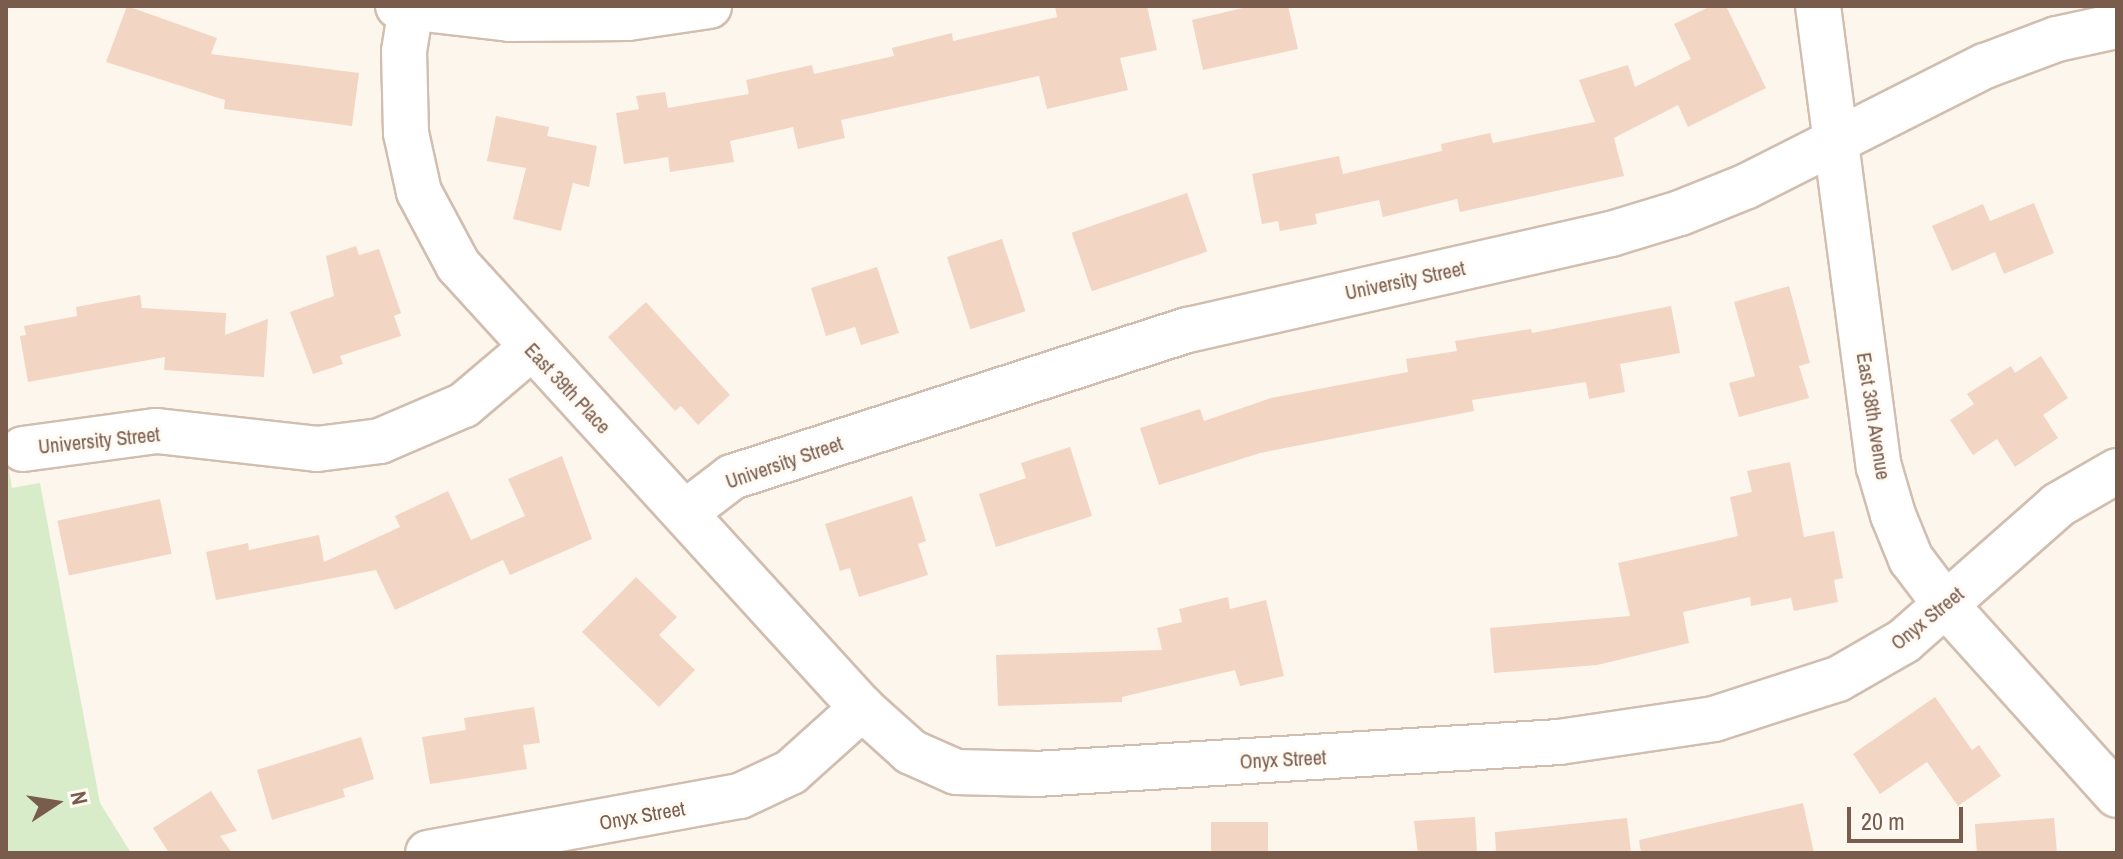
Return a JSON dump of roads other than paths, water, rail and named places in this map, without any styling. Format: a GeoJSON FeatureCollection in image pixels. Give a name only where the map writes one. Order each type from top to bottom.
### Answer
{"type":"FeatureCollection","features":[{"type":"Feature","properties":{"kind":"street"},"geometry":{"type":"LineString","coordinates":[[405,7],[510,19],[628,18],[709,6]]}},
{"type":"Feature","properties":{"kind":"street","name":"East 38th Avenue"},"geometry":{"type":"LineString","coordinates":[[1818,6],[1879,467],[1911,559],[1945,604],[2117,795]]}},
{"type":"Feature","properties":{"kind":"street","name":"East 39th Place"},"geometry":{"type":"LineString","coordinates":[[405,7],[403,98],[419,192],[458,265],[530,349],[686,512],[862,708]]}},
{"type":"Feature","properties":{"kind":"street","name":"University Street"},"geometry":{"type":"LineString","coordinates":[[686,512],[732,477],[1188,330],[1611,234],[1680,213],[1837,142],[1985,66],[2057,39],[2117,26]]}},
{"type":"Feature","properties":{"kind":"street","name":"University Street"},"geometry":{"type":"LineString","coordinates":[[23,449],[157,431],[317,449],[380,441],[464,405],[530,349]]}},
{"type":"Feature","properties":{"kind":"street","name":"Onyx Street"},"geometry":{"type":"LineString","coordinates":[[428,853],[740,796],[791,772],[862,708],[911,752],[956,772],[982,775],[1559,742],[1714,719],[1778,701],[1838,679],[1904,641],[2058,505],[2117,471]]}}]}
